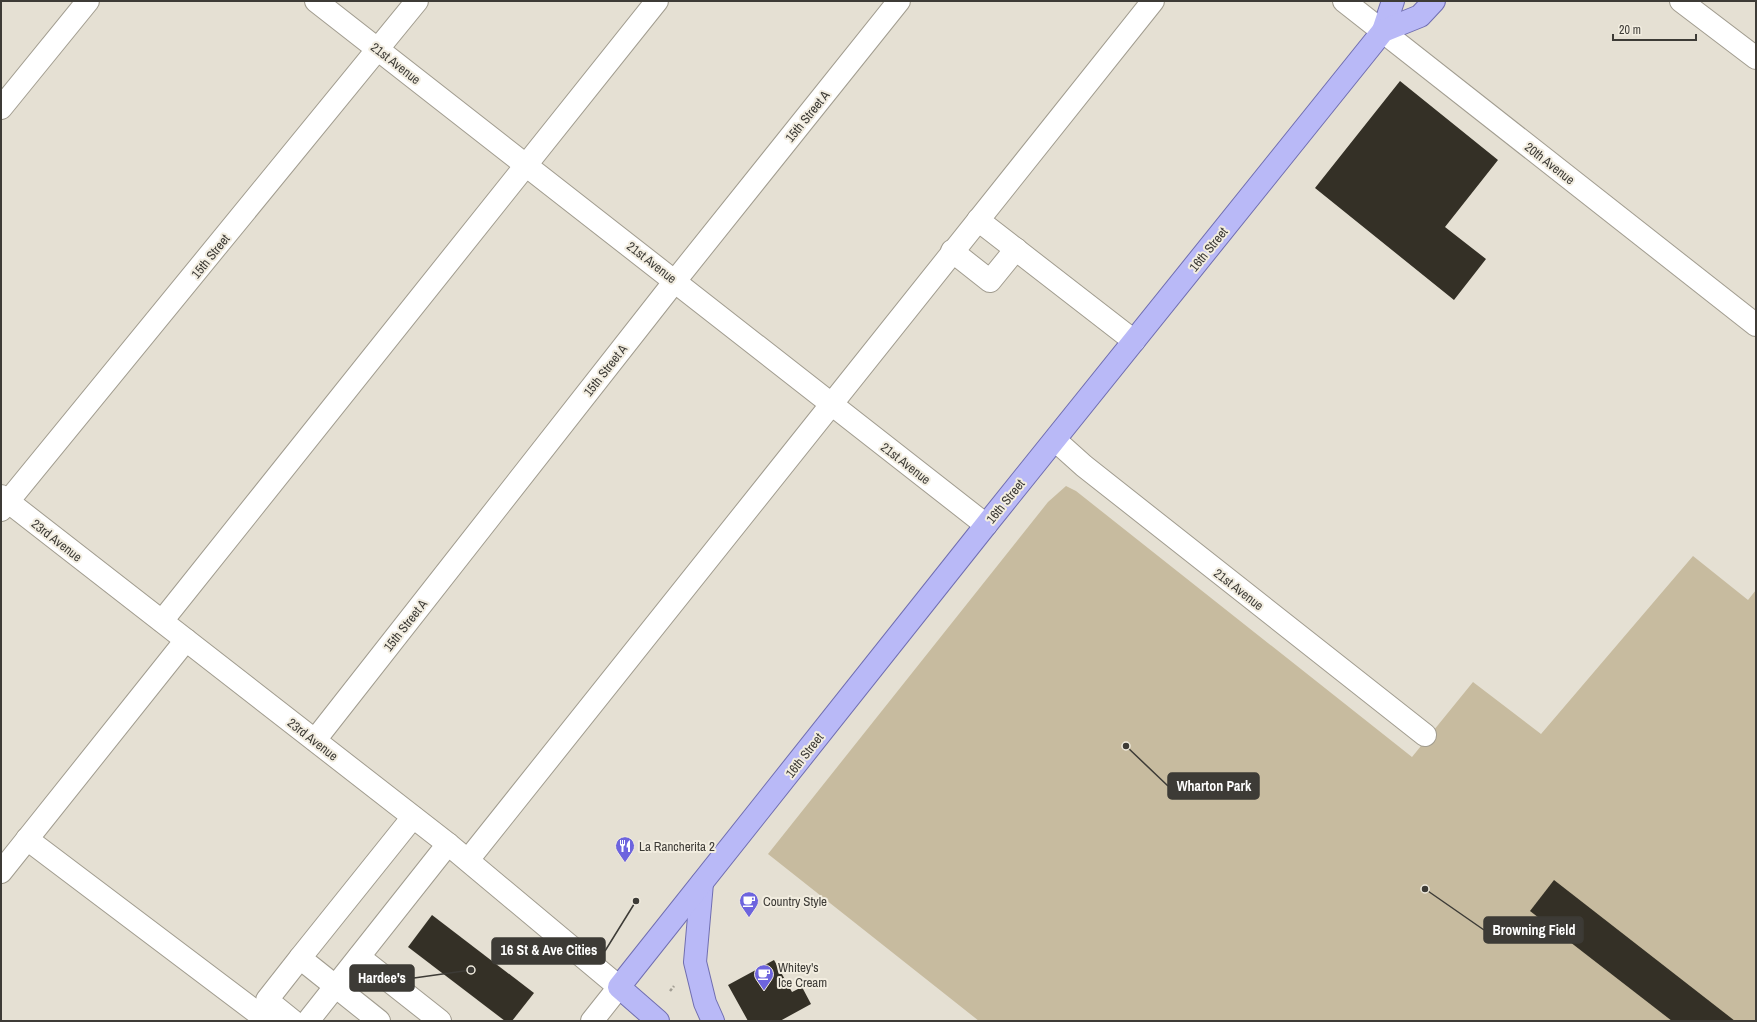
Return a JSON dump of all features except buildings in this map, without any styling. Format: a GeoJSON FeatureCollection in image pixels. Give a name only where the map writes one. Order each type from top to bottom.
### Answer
{"type":"FeatureCollection","features":[{"type":"Feature","properties":{"kind":"main road"},"geometry":{"type":"LineString","coordinates":[[1383,31],[1393,1]]}},
{"type":"Feature","properties":{"kind":"main road","name":"16th Street"},"geometry":{"type":"LineString","coordinates":[[619,987],[986,525],[1383,31],[1420,16],[1434,1]]}},
{"type":"Feature","properties":{"kind":"main road"},"geometry":{"type":"LineString","coordinates":[[702,884],[695,962],[705,1003],[713,1021]]}},
{"type":"Feature","properties":{"kind":"main road"},"geometry":{"type":"LineString","coordinates":[[619,987],[658,1021]]}},
{"type":"Feature","properties":{"kind":"street"},"geometry":{"type":"LineString","coordinates":[[1,108],[88,1]]}},
{"type":"Feature","properties":{"kind":"street","name":"21st Avenue"},"geometry":{"type":"LineString","coordinates":[[316,1],[986,525]]}},
{"type":"Feature","properties":{"kind":"street","name":"15th Street"},"geometry":{"type":"LineString","coordinates":[[3,503],[379,49],[417,1]]}},
{"type":"Feature","properties":{"kind":"street"},"geometry":{"type":"LineString","coordinates":[[162,621],[525,164],[657,1]]}},
{"type":"Feature","properties":{"kind":"street","name":"15th Street A"},"geometry":{"type":"LineString","coordinates":[[315,740],[675,281],[898,1]]}},
{"type":"Feature","properties":{"kind":"street"},"geometry":{"type":"LineString","coordinates":[[468,860],[952,251],[1153,1]]}},
{"type":"Feature","properties":{"kind":"street","name":"20th Avenue"},"geometry":{"type":"LineString","coordinates":[[1344,1],[1756,325]]}},
{"type":"Feature","properties":{"kind":"street"},"geometry":{"type":"LineString","coordinates":[[1686,3],[1756,58]]}},
{"type":"Feature","properties":{"kind":"street"},"geometry":{"type":"LineString","coordinates":[[978,220],[1134,341]]}},
{"type":"Feature","properties":{"kind":"street"},"geometry":{"type":"LineString","coordinates":[[952,251],[990,281],[1016,249]]}},
{"type":"Feature","properties":{"kind":"street","name":"21st Avenue"},"geometry":{"type":"LineString","coordinates":[[1055,440],[1084,466],[1425,735]]}},
{"type":"Feature","properties":{"kind":"street","name":"23rd Avenue"},"geometry":{"type":"LineString","coordinates":[[3,503],[162,621],[448,844],[619,987]]}},
{"type":"Feature","properties":{"kind":"street"},"geometry":{"type":"LineString","coordinates":[[1,872],[186,640]]}},
{"type":"Feature","properties":{"kind":"street"},"geometry":{"type":"LineString","coordinates":[[293,1021],[267,1000],[413,817]]}},
{"type":"Feature","properties":{"kind":"street"},"geometry":{"type":"LineString","coordinates":[[27,840],[268,1021]]}},
{"type":"Feature","properties":{"kind":"street"},"geometry":{"type":"LineString","coordinates":[[308,1021],[448,844]]}},
{"type":"Feature","properties":{"kind":"street"},"geometry":{"type":"LineString","coordinates":[[359,957],[440,1021]]}},
{"type":"Feature","properties":{"kind":"street"},"geometry":{"type":"LineString","coordinates":[[300,958],[379,1021]]}},
{"type":"Feature","properties":{"kind":"street","name":"16th Street"},"geometry":{"type":"LineString","coordinates":[[592,1021],[619,987]]}},
{"type":"Feature","properties":{"kind":"shaded area"},"geometry":{"type":"Polygon","coordinates":[[[1066,486],[1076,491],[1412,757],[1473,682],[1541,734],[1693,556],[1748,600],[1756,590],[1756,1021],[979,1021],[768,854],[1048,502],[1066,486]]]}},
{"type":"Feature","properties":{"kind":"place","name":"Wharton Park"},"geometry":{"type":"Point","coordinates":[1126,746]}},
{"type":"Feature","properties":{"kind":"place","name":"La Rancherita 2"},"geometry":{"type":"Point","coordinates":[625,863]}},
{"type":"Feature","properties":{"kind":"place","name":"Browning Field"},"geometry":{"type":"Point","coordinates":[1425,889]}},
{"type":"Feature","properties":{"kind":"place","name":"16 St & Ave Cities"},"geometry":{"type":"Point","coordinates":[636,901]}},
{"type":"Feature","properties":{"kind":"place","name":"Country Style"},"geometry":{"type":"Point","coordinates":[749,918]}},
{"type":"Feature","properties":{"kind":"place","name":"Hardee's"},"geometry":{"type":"Point","coordinates":[471,970]}},
{"type":"Feature","properties":{"kind":"place","name":"Whitey's Ice Cream"},"geometry":{"type":"Point","coordinates":[764,991]}}]}
